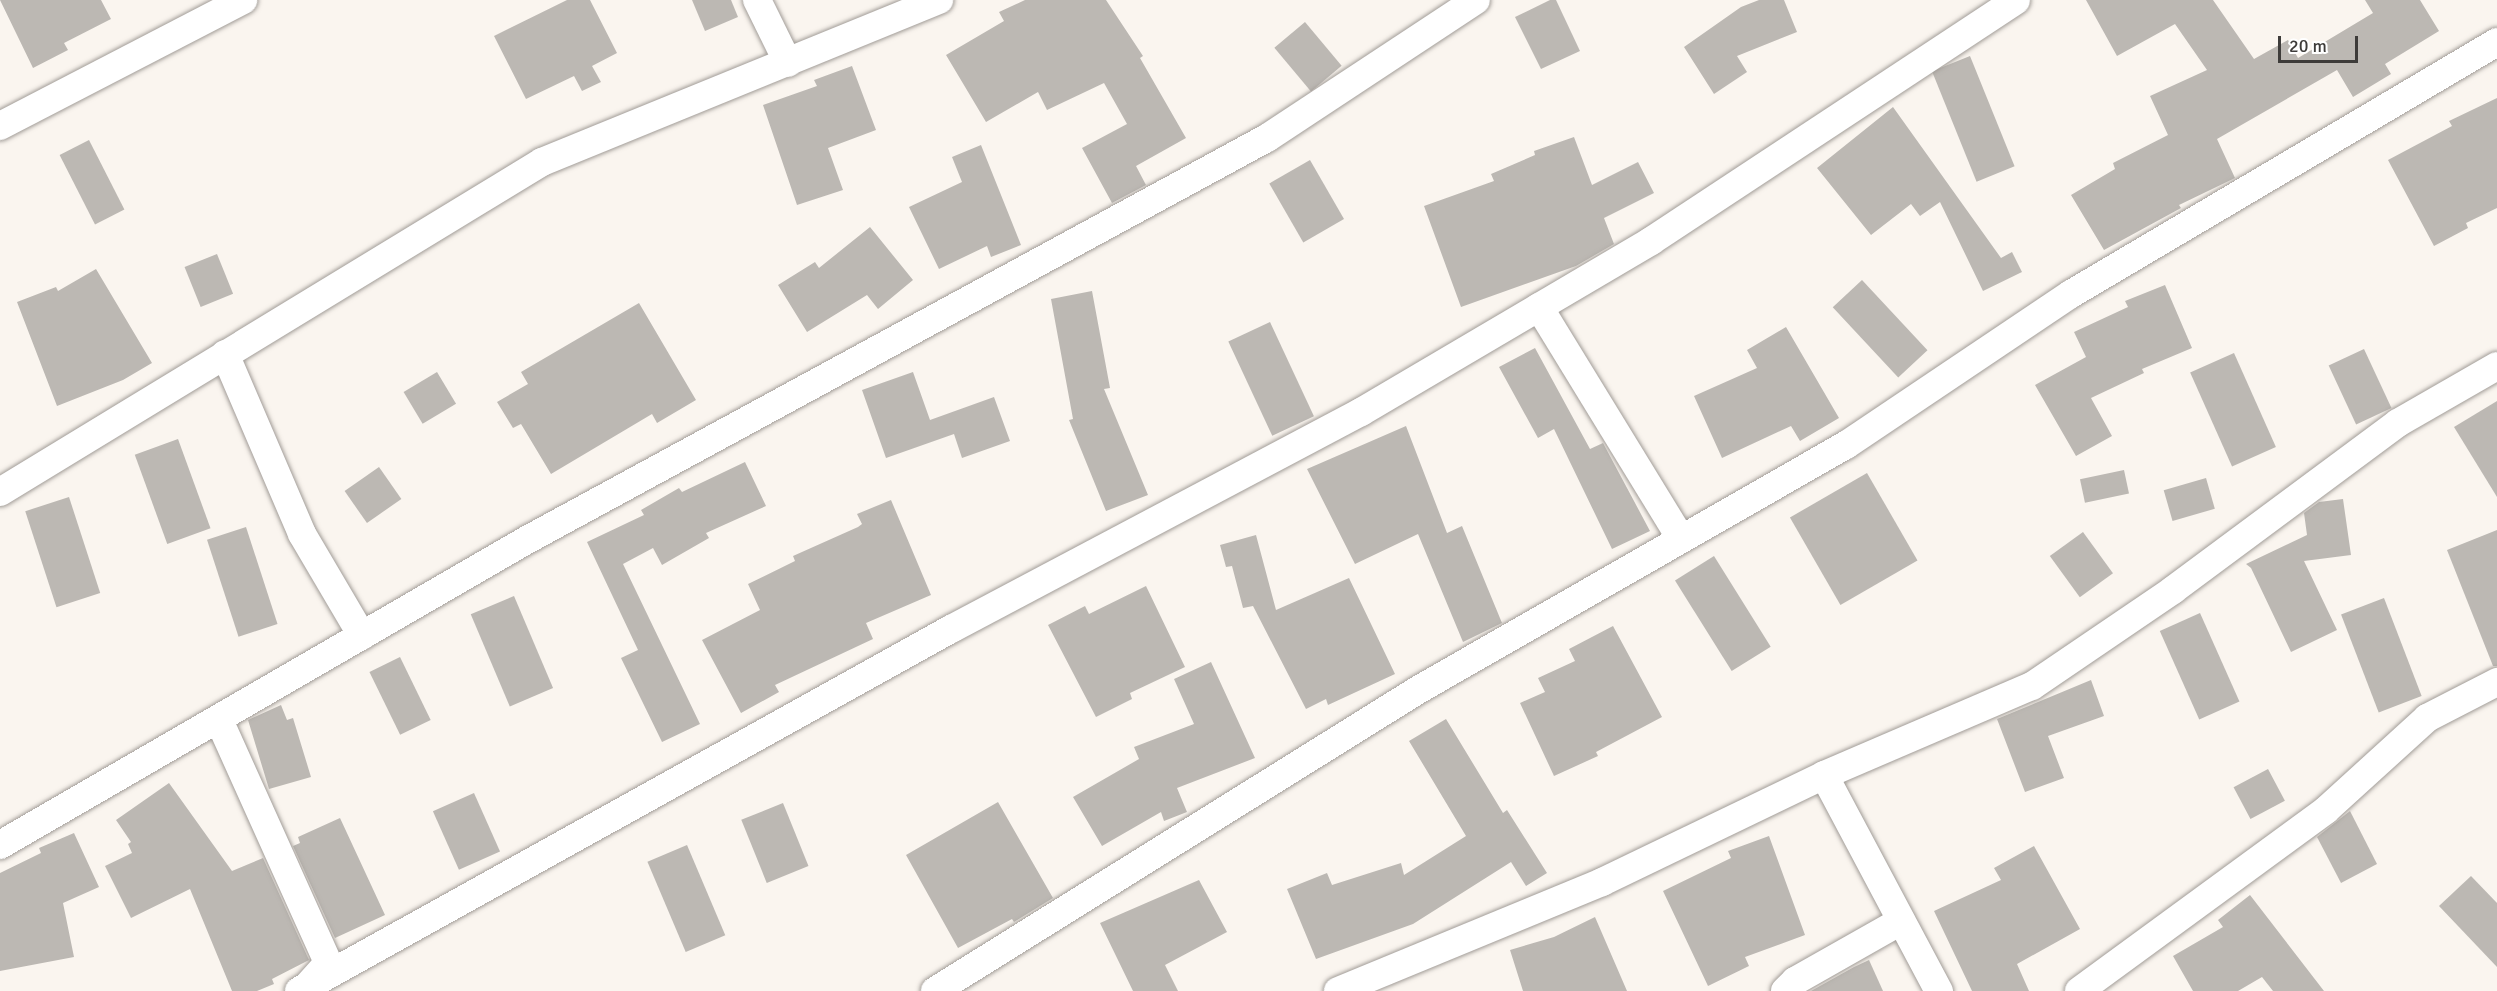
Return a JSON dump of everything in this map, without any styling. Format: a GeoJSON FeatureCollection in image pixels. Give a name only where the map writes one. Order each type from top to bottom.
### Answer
{"type":"FeatureCollection","features":[{"type":"Feature","properties":{"kind":"street"},"geometry":{"type":"LineString","coordinates":[[0,126],[243,0]]}},
{"type":"Feature","properties":{"kind":"street"},"geometry":{"type":"LineString","coordinates":[[757,0],[788,63]]}},
{"type":"Feature","properties":{"kind":"street"},"geometry":{"type":"LineString","coordinates":[[0,492],[542,162],[939,0]]}},
{"type":"Feature","properties":{"kind":"street"},"geometry":{"type":"LineString","coordinates":[[0,845],[525,541],[1267,138],[1476,0]]}},
{"type":"Feature","properties":{"kind":"street"},"geometry":{"type":"LineString","coordinates":[[308,990],[951,629],[1361,412],[1651,241],[2016,0]]}},
{"type":"Feature","properties":{"kind":"street"},"geometry":{"type":"LineString","coordinates":[[935,991],[1418,690],[1846,445],[2071,294],[2497,42]]}},
{"type":"Feature","properties":{"kind":"street"},"geometry":{"type":"LineString","coordinates":[[1539,307],[1682,539]]}},
{"type":"Feature","properties":{"kind":"street"},"geometry":{"type":"LineString","coordinates":[[225,354],[302,534],[362,636]]}},
{"type":"Feature","properties":{"kind":"street"},"geometry":{"type":"LineString","coordinates":[[1338,991],[1602,882],[1824,775],[2032,686],[2173,590],[2398,423],[2497,366]]}},
{"type":"Feature","properties":{"kind":"street"},"geometry":{"type":"LineString","coordinates":[[2079,991],[2288,834],[2326,810],[2427,718],[2497,682]]}},
{"type":"Feature","properties":{"kind":"street"},"geometry":{"type":"LineString","coordinates":[[219,720],[328,963],[308,990]]}},
{"type":"Feature","properties":{"kind":"street"},"geometry":{"type":"LineString","coordinates":[[1824,775],[1939,991]]}},
{"type":"Feature","properties":{"kind":"street"},"geometry":{"type":"LineString","coordinates":[[1785,991],[1795,981],[1901,921]]}},
{"type":"Feature","properties":{"kind":"building"},"geometry":{"type":"Polygon","coordinates":[[[0,0],[101,0],[111,19],[64,43],[68,50],[33,68],[0,0]]]}},
{"type":"Feature","properties":{"kind":"building"},"geometry":{"type":"Polygon","coordinates":[[[567,0],[590,0],[617,53],[592,66],[601,82],[582,91],[574,76],[526,99],[494,36],[567,0]]]}},
{"type":"Feature","properties":{"kind":"building"},"geometry":{"type":"Polygon","coordinates":[[[692,0],[731,0],[738,17],[705,31],[692,0]]]}},
{"type":"Feature","properties":{"kind":"building"},"geometry":{"type":"Polygon","coordinates":[[[1025,0],[1106,0],[1143,56],[1140,58],[1186,138],[1136,166],[1146,185],[1112,203],[1082,148],[1127,124],[1104,83],[1047,110],[1038,92],[986,122],[946,55],[1004,21],[999,12],[1025,0]]]}},
{"type":"Feature","properties":{"kind":"building"},"geometry":{"type":"Polygon","coordinates":[[[1550,0],[1556,0],[1580,51],[1541,69],[1515,17],[1550,0]]]}},
{"type":"Feature","properties":{"kind":"building"},"geometry":{"type":"Polygon","coordinates":[[[1759,0],[1784,0],[1797,32],[1737,56],[1747,72],[1714,94],[1684,47],[1741,7],[1759,0]]]}},
{"type":"Feature","properties":{"kind":"building"},"geometry":{"type":"Polygon","coordinates":[[[2086,0],[2213,0],[2254,59],[2288,40],[2298,58],[2373,13],[2365,0],[2420,0],[2439,31],[2385,64],[2391,74],[2353,97],[2337,70],[2217,139],[2235,178],[2179,205],[2181,208],[2104,250],[2071,195],[2115,169],[2113,163],[2168,135],[2150,96],[2207,70],[2175,24],[2117,56],[2086,0]]]}},
{"type":"Feature","properties":{"kind":"building"},"geometry":{"type":"Polygon","coordinates":[[[1305,22],[1342,66],[1311,91],[1274,48],[1305,22]]]}},
{"type":"Feature","properties":{"kind":"building"},"geometry":{"type":"Polygon","coordinates":[[[1970,56],[2015,166],[1977,182],[1932,71],[1970,56]]]}},
{"type":"Feature","properties":{"kind":"building"},"geometry":{"type":"Polygon","coordinates":[[[852,66],[876,130],[828,148],[843,190],[797,205],[763,105],[817,86],[814,80],[852,66]]]}},
{"type":"Feature","properties":{"kind":"building"},"geometry":{"type":"Polygon","coordinates":[[[2497,98],[2497,208],[2466,223],[2468,228],[2434,246],[2388,160],[2452,126],[2449,121],[2497,98]]]}},
{"type":"Feature","properties":{"kind":"building"},"geometry":{"type":"Polygon","coordinates":[[[1893,107],[2001,258],[2012,252],[2022,272],[1983,291],[1940,202],[1920,216],[1911,204],[1871,235],[1817,168],[1893,107]]]}},
{"type":"Feature","properties":{"kind":"building"},"geometry":{"type":"Polygon","coordinates":[[[1574,137],[1592,185],[1638,162],[1654,193],[1604,218],[1614,244],[1576,266],[1461,307],[1424,206],[1494,181],[1491,174],[1535,155],[1534,151],[1574,137]]]}},
{"type":"Feature","properties":{"kind":"building"},"geometry":{"type":"Polygon","coordinates":[[[89,140],[124,209],[95,224],[60,155],[89,140]]]}},
{"type":"Feature","properties":{"kind":"building"},"geometry":{"type":"Polygon","coordinates":[[[981,145],[1021,245],[991,257],[987,246],[939,269],[909,207],[962,182],[952,157],[981,145]]]}},
{"type":"Feature","properties":{"kind":"building"},"geometry":{"type":"Polygon","coordinates":[[[1310,160],[1344,219],[1303,242],[1269,184],[1310,160]]]}},
{"type":"Feature","properties":{"kind":"building"},"geometry":{"type":"Polygon","coordinates":[[[870,227],[913,280],[878,309],[867,295],[807,332],[778,285],[815,262],[819,268],[870,227]]]}},
{"type":"Feature","properties":{"kind":"building"},"geometry":{"type":"Polygon","coordinates":[[[217,254],[233,294],[201,307],[185,267],[217,254]]]}},
{"type":"Feature","properties":{"kind":"building"},"geometry":{"type":"Polygon","coordinates":[[[96,269],[152,363],[123,380],[57,406],[17,302],[56,287],[58,291],[96,269]]]}},
{"type":"Feature","properties":{"kind":"building"},"geometry":{"type":"Polygon","coordinates":[[[1862,280],[1927,350],[1898,377],[1833,307],[1862,280]]]}},
{"type":"Feature","properties":{"kind":"building"},"geometry":{"type":"Polygon","coordinates":[[[2165,285],[2192,348],[2142,369],[2144,373],[2091,398],[2112,436],[2076,456],[2035,385],[2086,357],[2074,332],[2128,307],[2125,301],[2165,285]]]}},
{"type":"Feature","properties":{"kind":"building"},"geometry":{"type":"Polygon","coordinates":[[[1092,291],[1110,388],[1104,389],[1148,495],[1106,511],[1069,420],[1073,419],[1051,299],[1092,291]]]}},
{"type":"Feature","properties":{"kind":"building"},"geometry":{"type":"Polygon","coordinates":[[[639,303],[696,400],[657,423],[652,414],[551,474],[521,424],[513,428],[497,402],[528,384],[521,372],[639,303]]]}},
{"type":"Feature","properties":{"kind":"building"},"geometry":{"type":"Polygon","coordinates":[[[1270,322],[1314,416],[1272,436],[1228,341],[1270,322]]]}},
{"type":"Feature","properties":{"kind":"building"},"geometry":{"type":"Polygon","coordinates":[[[1786,327],[1839,418],[1800,441],[1791,426],[1722,458],[1694,396],[1757,368],[1747,350],[1786,327]]]}},
{"type":"Feature","properties":{"kind":"building"},"geometry":{"type":"Polygon","coordinates":[[[1535,348],[1590,449],[1603,443],[1650,531],[1612,549],[1554,429],[1538,438],[1499,367],[1535,348]]]}},
{"type":"Feature","properties":{"kind":"building"},"geometry":{"type":"Polygon","coordinates":[[[2364,349],[2391,408],[2356,424],[2329,365],[2364,349]]]}},
{"type":"Feature","properties":{"kind":"building"},"geometry":{"type":"Polygon","coordinates":[[[2234,353],[2276,447],[2232,467],[2190,373],[2234,353]]]}},
{"type":"Feature","properties":{"kind":"building"},"geometry":{"type":"Polygon","coordinates":[[[437,372],[456,404],[423,424],[404,392],[437,372]]]}},
{"type":"Feature","properties":{"kind":"building"},"geometry":{"type":"Polygon","coordinates":[[[913,372],[930,420],[994,397],[1010,441],[962,458],[954,434],[886,458],[862,390],[913,372]]]}},
{"type":"Feature","properties":{"kind":"building"},"geometry":{"type":"Polygon","coordinates":[[[2497,401],[2497,497],[2454,427],[2497,401]]]}},
{"type":"Feature","properties":{"kind":"building"},"geometry":{"type":"Polygon","coordinates":[[[1406,426],[1447,533],[1462,526],[1502,623],[1463,642],[1418,534],[1355,564],[1307,469],[1406,426]]]}},
{"type":"Feature","properties":{"kind":"building"},"geometry":{"type":"Polygon","coordinates":[[[178,439],[210,528],[167,544],[135,455],[178,439]]]}},
{"type":"Feature","properties":{"kind":"building"},"geometry":{"type":"Polygon","coordinates":[[[745,462],[766,506],[706,533],[709,538],[662,565],[653,548],[623,564],[700,724],[662,742],[621,658],[638,650],[587,542],[644,515],[641,510],[679,488],[682,492],[745,462]]]}},
{"type":"Feature","properties":{"kind":"building"},"geometry":{"type":"Polygon","coordinates":[[[379,467],[401,499],[367,523],[345,491],[379,467]]]}},
{"type":"Feature","properties":{"kind":"building"},"geometry":{"type":"Polygon","coordinates":[[[2124,470],[2129,493],[2085,503],[2080,479],[2124,470]]]}},
{"type":"Feature","properties":{"kind":"building"},"geometry":{"type":"Polygon","coordinates":[[[1867,473],[1918,560],[1840,605],[1790,518],[1867,473]]]}},
{"type":"Feature","properties":{"kind":"building"},"geometry":{"type":"Polygon","coordinates":[[[2206,478],[2215,509],[2173,521],[2164,490],[2206,478]]]}},
{"type":"Feature","properties":{"kind":"building"},"geometry":{"type":"Polygon","coordinates":[[[69,497],[100,593],[56,607],[25,511],[69,497]]]}},
{"type":"Feature","properties":{"kind":"building"},"geometry":{"type":"Polygon","coordinates":[[[2343,499],[2351,555],[2304,561],[2337,630],[2291,652],[2251,568],[2246,564],[2307,535],[2304,513],[2319,502],[2343,499]]]}},
{"type":"Feature","properties":{"kind":"building"},"geometry":{"type":"Polygon","coordinates":[[[891,500],[931,595],[866,623],[873,639],[775,685],[779,692],[741,713],[702,640],[760,610],[748,584],[795,561],[793,556],[858,527],[862,524],[857,514],[891,500]]]}},
{"type":"Feature","properties":{"kind":"building"},"geometry":{"type":"Polygon","coordinates":[[[246,527],[278,624],[239,637],[207,540],[246,527]]]}},
{"type":"Feature","properties":{"kind":"building"},"geometry":{"type":"Polygon","coordinates":[[[2497,530],[2497,666],[2493,666],[2447,550],[2497,530]]]}},
{"type":"Feature","properties":{"kind":"building"},"geometry":{"type":"Polygon","coordinates":[[[2083,532],[2113,573],[2080,597],[2050,556],[2083,532]]]}},
{"type":"Feature","properties":{"kind":"building"},"geometry":{"type":"Polygon","coordinates":[[[1256,535],[1276,610],[1349,578],[1395,674],[1328,705],[1326,699],[1306,709],[1253,606],[1243,608],[1232,566],[1226,567],[1220,545],[1256,535]]]}},
{"type":"Feature","properties":{"kind":"building"},"geometry":{"type":"Polygon","coordinates":[[[1714,556],[1771,647],[1732,671],[1675,580],[1714,556]]]}},
{"type":"Feature","properties":{"kind":"building"},"geometry":{"type":"Polygon","coordinates":[[[1146,586],[1185,667],[1130,693],[1132,699],[1096,717],[1048,625],[1085,606],[1089,614],[1146,586]]]}},
{"type":"Feature","properties":{"kind":"building"},"geometry":{"type":"Polygon","coordinates":[[[514,596],[553,688],[510,706],[471,614],[514,596]]]}},
{"type":"Feature","properties":{"kind":"building"},"geometry":{"type":"Polygon","coordinates":[[[2384,598],[2422,696],[2379,713],[2341,614],[2384,598]]]}},
{"type":"Feature","properties":{"kind":"building"},"geometry":{"type":"Polygon","coordinates":[[[2200,613],[2239,702],[2199,720],[2160,631],[2200,613]]]}},
{"type":"Feature","properties":{"kind":"building"},"geometry":{"type":"Polygon","coordinates":[[[1613,626],[1662,717],[1596,752],[1598,756],[1554,776],[1520,703],[1545,692],[1538,678],[1575,661],[1569,649],[1613,626]]]}},
{"type":"Feature","properties":{"kind":"building"},"geometry":{"type":"Polygon","coordinates":[[[400,657],[431,720],[400,735],[369,672],[400,657]]]}},
{"type":"Feature","properties":{"kind":"building"},"geometry":{"type":"Polygon","coordinates":[[[1211,662],[1255,758],[1177,788],[1187,812],[1164,821],[1161,812],[1102,846],[1073,797],[1139,759],[1134,747],[1194,724],[1174,679],[1211,662]]]}},
{"type":"Feature","properties":{"kind":"building"},"geometry":{"type":"Polygon","coordinates":[[[2091,680],[2104,716],[2048,736],[2064,778],[2025,792],[1997,719],[2091,680]]]}},
{"type":"Feature","properties":{"kind":"building"},"geometry":{"type":"Polygon","coordinates":[[[281,705],[287,720],[293,718],[311,777],[269,789],[248,720],[281,705]]]}},
{"type":"Feature","properties":{"kind":"building"},"geometry":{"type":"Polygon","coordinates":[[[1446,719],[1503,813],[1507,810],[1547,873],[1526,886],[1511,862],[1413,924],[1316,959],[1287,889],[1327,873],[1332,885],[1401,863],[1404,875],[1466,836],[1409,741],[1446,719]]]}},
{"type":"Feature","properties":{"kind":"building"},"geometry":{"type":"Polygon","coordinates":[[[2268,769],[2285,801],[2250,819],[2234,787],[2268,769]]]}},
{"type":"Feature","properties":{"kind":"building"},"geometry":{"type":"Polygon","coordinates":[[[169,783],[232,871],[263,858],[309,960],[272,979],[274,984],[257,991],[232,991],[190,889],[131,918],[105,866],[132,853],[128,844],[131,842],[116,820],[169,783]]]}},
{"type":"Feature","properties":{"kind":"building"},"geometry":{"type":"Polygon","coordinates":[[[474,793],[500,851],[459,870],[433,811],[474,793]]]}},
{"type":"Feature","properties":{"kind":"building"},"geometry":{"type":"Polygon","coordinates":[[[998,802],[1053,898],[1014,922],[1012,919],[958,948],[906,855],[998,802]]]}},
{"type":"Feature","properties":{"kind":"building"},"geometry":{"type":"Polygon","coordinates":[[[783,803],[808,866],[767,883],[741,820],[783,803]]]}},
{"type":"Feature","properties":{"kind":"building"},"geometry":{"type":"Polygon","coordinates":[[[2350,811],[2377,864],[2341,883],[2317,837],[2350,811]]]}},
{"type":"Feature","properties":{"kind":"building"},"geometry":{"type":"Polygon","coordinates":[[[340,818],[385,915],[335,938],[293,846],[300,843],[298,837],[340,818]]]}},
{"type":"Feature","properties":{"kind":"building"},"geometry":{"type":"Polygon","coordinates":[[[74,833],[99,887],[63,903],[74,957],[0,971],[0,873],[41,853],[39,848],[74,833]]]}},
{"type":"Feature","properties":{"kind":"building"},"geometry":{"type":"Polygon","coordinates":[[[1769,836],[1805,935],[1745,957],[1749,966],[1708,986],[1663,891],[1731,858],[1728,851],[1769,836]]]}},
{"type":"Feature","properties":{"kind":"building"},"geometry":{"type":"Polygon","coordinates":[[[687,845],[725,935],[686,952],[647,862],[687,845]]]}},
{"type":"Feature","properties":{"kind":"building"},"geometry":{"type":"Polygon","coordinates":[[[2034,846],[2080,929],[2017,964],[2029,991],[1972,991],[1934,911],[2001,880],[1994,868],[2034,846]]]}},
{"type":"Feature","properties":{"kind":"building"},"geometry":{"type":"Polygon","coordinates":[[[2471,876],[2497,903],[2497,967],[2439,906],[2471,876]]]}},
{"type":"Feature","properties":{"kind":"building"},"geometry":{"type":"Polygon","coordinates":[[[1199,880],[1227,932],[1165,965],[1178,991],[1133,991],[1100,923],[1199,880]]]}},
{"type":"Feature","properties":{"kind":"building"},"geometry":{"type":"Polygon","coordinates":[[[2250,895],[2324,991],[2273,991],[2262,977],[2238,991],[2193,991],[2173,956],[2223,927],[2218,920],[2250,895]]]}},
{"type":"Feature","properties":{"kind":"building"},"geometry":{"type":"Polygon","coordinates":[[[1595,917],[1627,991],[1523,991],[1510,950],[1554,937],[1595,917]]]}},
{"type":"Feature","properties":{"kind":"building"},"geometry":{"type":"Polygon","coordinates":[[[1869,960],[1883,991],[1811,991],[1854,967],[1869,960]]]}}]}
